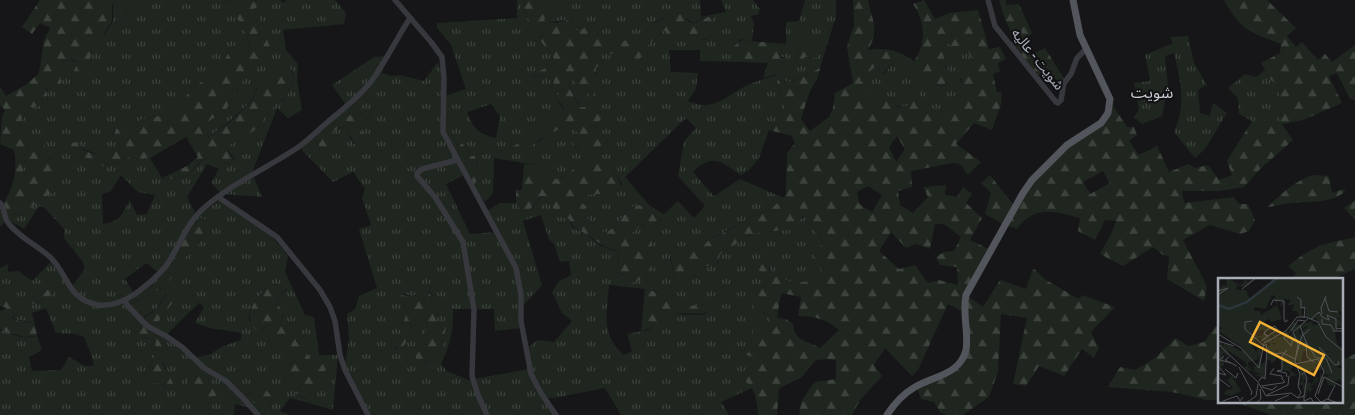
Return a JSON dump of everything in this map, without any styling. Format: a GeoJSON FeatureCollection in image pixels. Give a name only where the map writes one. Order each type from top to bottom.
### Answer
{"type":"FeatureCollection","features":[{"type":"Feature","properties":{"kind":"main road"},"geometry":{"type":"LineString","coordinates":[[887,415],[898,401],[912,389],[945,375],[958,365],[966,350],[964,312],[966,295],[1023,194],[1038,174],[1067,144],[1101,123],[1110,108],[1110,98],[1080,35],[1073,0]]}},
{"type":"Feature","properties":{"kind":"street"},"geometry":{"type":"LineString","coordinates":[[395,0],[442,57],[444,78],[442,128],[444,137],[516,268],[521,295],[521,321],[531,374],[556,415]]}},
{"type":"Feature","properties":{"kind":"street","name":"شويت - عاليه"},"geometry":{"type":"LineString","coordinates":[[988,0],[995,26],[1056,102],[1058,103],[1061,100],[1064,83],[1071,74],[1076,58],[1086,49]]}},
{"type":"Feature","properties":{"kind":"street"},"geometry":{"type":"LineString","coordinates":[[0,203],[8,224],[53,260],[78,296],[91,303],[106,306],[125,300],[156,277],[168,262],[195,216],[218,197],[297,148],[344,109],[371,81],[389,56],[410,18]]}},
{"type":"Feature","properties":{"kind":"street"},"geometry":{"type":"LineString","coordinates":[[457,160],[422,169],[416,176],[438,202],[463,242],[474,310],[472,376],[487,415]]}},
{"type":"Feature","properties":{"kind":"street"},"geometry":{"type":"LineString","coordinates":[[218,197],[278,237],[320,290],[330,307],[345,370],[368,415]]}},
{"type":"Feature","properties":{"kind":"street"},"geometry":{"type":"LineString","coordinates":[[125,300],[127,305],[147,326],[174,341],[204,368],[226,381],[258,415]]}},
{"type":"Feature","properties":{"kind":"green space"},"geometry":{"type":"Polygon","coordinates":[[[40,0],[115,0],[112,5],[112,21],[103,39],[94,43],[88,67],[80,85],[73,89],[71,87],[72,75],[78,62],[65,60],[61,62],[61,87],[54,90],[46,87],[48,102],[44,105],[27,108],[19,125],[19,131],[26,132],[30,139],[25,157],[24,174],[29,173],[29,151],[41,140],[46,148],[43,160],[58,159],[62,167],[55,180],[54,191],[27,210],[16,215],[9,213],[3,204],[10,191],[16,164],[14,150],[0,144],[2,117],[5,110],[0,105],[0,87],[6,96],[27,84],[38,74],[44,40],[50,28],[40,23],[32,34],[22,27],[40,0]]]}},
{"type":"Feature","properties":{"kind":"green space"},"geometry":{"type":"Polygon","coordinates":[[[115,0],[120,0],[121,21],[125,20],[132,0],[227,0],[247,34],[249,46],[231,47],[219,69],[191,90],[184,100],[182,107],[164,115],[143,119],[129,126],[116,129],[113,133],[113,142],[120,144],[113,153],[93,153],[77,143],[71,143],[77,157],[96,159],[104,167],[130,157],[150,158],[162,178],[169,179],[187,175],[200,162],[209,158],[229,164],[235,159],[227,149],[228,146],[255,130],[277,102],[285,99],[289,86],[294,81],[292,70],[280,66],[272,78],[258,86],[252,99],[243,108],[222,127],[205,138],[202,132],[203,127],[226,110],[246,74],[270,46],[265,27],[255,13],[257,0],[280,0],[284,3],[286,0],[335,0],[346,13],[344,24],[283,30],[286,50],[298,64],[297,80],[302,110],[288,118],[277,108],[252,173],[262,197],[222,194],[211,183],[219,169],[207,164],[187,197],[197,216],[220,200],[269,233],[288,256],[285,272],[305,315],[314,317],[319,355],[338,355],[333,410],[290,398],[280,411],[290,415],[273,415],[270,403],[272,399],[264,389],[250,392],[246,395],[247,403],[257,404],[263,415],[258,415],[255,409],[235,404],[234,415],[0,415],[0,331],[5,330],[20,337],[37,336],[42,350],[29,357],[32,371],[61,370],[69,357],[85,366],[94,366],[84,337],[75,334],[56,333],[46,308],[32,313],[35,325],[26,321],[12,319],[17,312],[51,295],[54,289],[52,287],[32,297],[0,296],[0,268],[8,264],[8,272],[18,271],[32,281],[51,262],[71,287],[85,269],[83,262],[64,238],[64,229],[45,208],[39,206],[24,229],[7,219],[0,227],[0,202],[12,214],[18,215],[54,191],[55,180],[62,167],[51,159],[43,160],[44,144],[41,140],[29,151],[29,173],[24,174],[25,157],[30,139],[19,131],[19,125],[27,108],[44,105],[48,102],[47,87],[52,89],[61,86],[61,62],[69,60],[78,62],[72,75],[71,87],[82,77],[87,68],[94,43],[103,39],[113,20],[115,0]],[[121,175],[111,191],[102,194],[103,224],[117,219],[130,200],[137,215],[147,214],[155,195],[138,192],[121,175]],[[201,218],[194,222],[157,282],[135,297],[129,305],[164,287],[180,267],[185,257],[197,247],[207,226],[201,218]],[[146,263],[125,279],[135,295],[159,273],[146,263]],[[275,284],[265,290],[254,303],[249,320],[260,331],[266,326],[273,325],[267,334],[268,341],[290,353],[300,353],[290,366],[282,372],[287,380],[295,380],[302,383],[295,393],[312,403],[317,376],[323,363],[310,360],[288,326],[280,325],[283,315],[277,298],[287,289],[275,284]],[[172,290],[165,295],[156,309],[145,316],[134,327],[142,337],[155,341],[154,357],[145,372],[151,383],[160,383],[166,389],[170,378],[163,361],[168,348],[152,330],[183,292],[172,290]],[[199,303],[165,336],[195,358],[211,354],[221,347],[241,340],[241,333],[210,328],[195,323],[204,307],[199,303]],[[193,364],[189,372],[188,382],[194,394],[204,397],[217,396],[229,399],[234,397],[229,387],[219,389],[209,385],[209,379],[193,364]]]}},
{"type":"Feature","properties":{"kind":"green space"},"geometry":{"type":"Polygon","coordinates":[[[120,0],[132,0],[133,2],[123,23],[120,16],[120,0]]]}},
{"type":"Feature","properties":{"kind":"green space"},"geometry":{"type":"Polygon","coordinates":[[[227,0],[238,0],[241,4],[249,1],[261,1],[255,9],[265,27],[270,46],[261,60],[246,74],[226,110],[203,127],[202,132],[205,137],[207,138],[230,122],[249,104],[259,84],[272,76],[282,63],[288,62],[294,80],[289,86],[287,97],[277,102],[255,130],[228,146],[227,149],[235,162],[227,163],[208,158],[199,162],[193,170],[183,177],[162,178],[187,166],[198,157],[186,137],[150,158],[130,157],[104,167],[96,159],[71,156],[69,144],[76,142],[84,150],[92,153],[107,154],[115,151],[120,144],[113,142],[112,139],[116,129],[129,126],[143,119],[164,115],[182,107],[184,100],[191,90],[219,69],[231,47],[249,46],[246,31],[227,0]]]}},
{"type":"Feature","properties":{"kind":"green space"},"geometry":{"type":"Polygon","coordinates":[[[238,0],[257,0],[240,4],[238,0]]]}},
{"type":"Feature","properties":{"kind":"green space"},"geometry":{"type":"Polygon","coordinates":[[[517,0],[525,0],[523,9],[533,28],[543,33],[539,39],[556,61],[530,76],[547,75],[551,77],[559,95],[555,97],[564,110],[561,114],[537,126],[533,133],[523,141],[509,148],[513,150],[529,146],[540,141],[549,133],[566,126],[578,132],[572,142],[575,147],[588,150],[607,142],[608,138],[593,137],[602,118],[602,113],[589,112],[581,107],[568,86],[570,81],[574,80],[580,88],[591,96],[595,93],[590,80],[597,74],[596,68],[604,60],[589,57],[588,50],[592,48],[601,49],[613,54],[622,55],[631,61],[638,58],[646,47],[663,31],[675,40],[687,37],[702,40],[708,39],[711,36],[710,23],[713,16],[694,23],[680,15],[667,18],[650,25],[643,34],[641,41],[634,44],[627,40],[613,43],[607,40],[593,22],[578,32],[568,20],[549,22],[543,20],[550,10],[550,0],[700,0],[701,17],[726,12],[721,0],[753,0],[760,9],[758,14],[751,16],[754,23],[752,41],[741,39],[734,47],[736,51],[741,53],[746,62],[700,61],[700,50],[669,50],[671,72],[698,73],[696,89],[688,101],[707,105],[722,100],[752,83],[782,73],[785,57],[779,57],[786,44],[786,22],[799,21],[805,0],[836,0],[836,16],[820,68],[790,82],[779,79],[779,88],[784,101],[784,114],[769,130],[759,158],[749,170],[741,175],[717,161],[706,162],[693,172],[714,196],[740,179],[784,198],[771,209],[708,240],[701,252],[674,247],[670,257],[675,282],[688,280],[703,268],[718,263],[721,253],[754,233],[794,229],[800,220],[807,216],[810,216],[816,232],[823,243],[814,252],[821,272],[811,280],[793,282],[773,276],[769,266],[769,282],[761,290],[761,311],[771,318],[768,327],[752,332],[750,345],[745,349],[734,346],[731,355],[753,357],[754,360],[742,377],[752,388],[721,402],[729,415],[621,415],[605,388],[554,398],[544,398],[555,415],[369,415],[345,364],[349,339],[347,314],[355,309],[359,296],[377,288],[359,229],[371,225],[362,198],[365,189],[353,172],[333,182],[299,147],[314,138],[319,148],[323,150],[328,147],[331,136],[346,126],[354,144],[364,139],[360,128],[371,116],[368,111],[346,116],[347,106],[332,85],[374,57],[388,56],[382,73],[424,81],[438,62],[444,78],[445,96],[466,89],[451,45],[437,28],[437,23],[517,18],[517,0]],[[800,39],[797,41],[798,61],[805,57],[813,58],[816,47],[800,39]],[[491,104],[467,112],[477,130],[485,135],[496,138],[500,116],[491,104]],[[686,118],[625,177],[650,206],[664,214],[678,201],[694,218],[705,206],[678,176],[684,141],[696,128],[686,118]],[[460,145],[458,154],[464,175],[446,184],[470,234],[497,232],[487,211],[500,203],[516,203],[523,212],[530,210],[544,196],[559,216],[569,219],[572,227],[585,233],[601,246],[619,252],[618,267],[614,272],[637,281],[641,280],[652,267],[649,255],[650,241],[638,238],[631,233],[641,227],[655,224],[661,218],[641,206],[633,207],[614,227],[604,233],[582,214],[582,211],[585,209],[582,197],[593,193],[618,191],[622,184],[614,171],[601,159],[583,163],[566,175],[552,179],[542,177],[536,170],[536,165],[494,158],[493,193],[485,202],[476,190],[475,183],[479,179],[482,165],[478,165],[475,157],[469,156],[467,146],[460,145]],[[541,215],[523,221],[542,285],[522,307],[519,328],[495,331],[494,309],[453,309],[451,337],[441,364],[447,371],[468,380],[529,369],[528,348],[537,340],[554,342],[572,321],[562,313],[552,292],[558,282],[571,275],[569,261],[560,262],[554,244],[549,240],[541,215]],[[609,285],[608,331],[611,339],[624,355],[632,351],[627,334],[648,330],[658,322],[675,314],[703,315],[710,311],[709,304],[686,306],[653,290],[609,285]],[[427,291],[412,296],[404,294],[396,297],[407,310],[399,343],[395,349],[402,348],[415,323],[425,319],[426,333],[416,354],[424,364],[443,345],[446,328],[437,326],[436,310],[431,292],[427,291]]]}},
{"type":"Feature","properties":{"kind":"green space"},"geometry":{"type":"Polygon","coordinates":[[[525,0],[550,0],[551,8],[545,21],[555,23],[568,20],[578,32],[593,22],[607,40],[613,43],[627,40],[635,44],[641,41],[644,31],[649,25],[673,14],[680,14],[693,23],[715,16],[710,23],[712,30],[710,38],[698,41],[687,37],[675,40],[663,31],[646,47],[647,55],[631,61],[622,55],[613,54],[601,49],[592,48],[588,50],[589,57],[599,56],[604,60],[596,68],[596,76],[590,80],[595,88],[595,93],[591,96],[580,88],[574,80],[570,81],[568,86],[580,107],[585,107],[589,112],[598,112],[605,115],[605,118],[600,120],[593,136],[609,138],[601,146],[582,152],[572,144],[573,138],[578,132],[566,126],[532,144],[510,151],[509,148],[523,141],[533,133],[537,126],[561,114],[564,110],[563,106],[555,99],[559,95],[552,86],[554,82],[552,79],[543,75],[529,76],[556,61],[539,39],[543,33],[533,28],[523,9],[525,0]]]}},
{"type":"Feature","properties":{"kind":"green space"},"geometry":{"type":"Polygon","coordinates":[[[853,0],[868,0],[873,20],[874,36],[868,50],[892,50],[914,61],[921,47],[923,32],[920,18],[913,4],[924,0],[935,19],[949,13],[978,10],[989,49],[1000,47],[1006,59],[998,63],[1000,71],[993,74],[997,92],[1002,93],[1001,104],[992,130],[974,123],[956,144],[981,162],[968,175],[960,164],[952,163],[911,171],[912,187],[898,191],[900,205],[913,213],[928,197],[923,187],[946,185],[945,195],[957,197],[963,187],[972,194],[966,203],[982,218],[970,240],[993,251],[969,297],[983,307],[1000,280],[1026,289],[1033,268],[1046,280],[1079,299],[1082,295],[1115,307],[1091,332],[1099,348],[1094,358],[1082,349],[1064,376],[1039,366],[1026,386],[1013,384],[1027,318],[1001,314],[998,372],[989,397],[963,415],[946,415],[940,412],[934,402],[921,399],[917,387],[955,370],[967,345],[963,312],[948,304],[918,370],[912,376],[885,348],[874,365],[882,376],[860,400],[852,415],[799,415],[801,402],[813,384],[836,379],[836,360],[827,359],[816,360],[801,378],[779,389],[777,415],[758,415],[754,393],[741,374],[754,360],[753,357],[731,355],[729,349],[734,346],[744,348],[749,346],[752,332],[758,328],[768,327],[770,318],[765,313],[754,309],[752,303],[756,294],[769,282],[765,281],[758,268],[759,265],[766,264],[774,276],[798,283],[814,278],[821,272],[814,252],[823,243],[816,232],[810,216],[803,216],[794,229],[754,233],[721,253],[716,266],[706,266],[687,281],[680,283],[675,282],[670,253],[674,247],[701,252],[709,240],[771,209],[786,195],[787,153],[795,143],[792,136],[769,130],[784,114],[784,101],[777,81],[779,79],[790,82],[820,68],[801,119],[810,131],[829,117],[833,108],[835,93],[853,83],[847,47],[854,25],[853,0]],[[941,43],[946,68],[952,76],[952,79],[945,84],[928,83],[918,72],[914,62],[909,69],[900,61],[893,63],[881,75],[879,67],[876,66],[860,81],[867,81],[869,83],[869,96],[876,102],[887,97],[893,98],[894,104],[899,107],[909,106],[909,90],[915,87],[918,88],[921,105],[928,114],[937,111],[943,112],[957,102],[963,103],[966,98],[961,85],[962,80],[959,75],[958,66],[967,63],[971,68],[975,64],[965,47],[941,43]],[[897,136],[889,147],[896,162],[905,149],[897,136]],[[868,186],[857,192],[859,204],[872,212],[882,195],[868,186]],[[935,224],[930,249],[916,244],[906,248],[891,232],[879,251],[899,269],[915,265],[928,283],[939,280],[958,285],[957,267],[940,265],[936,257],[944,252],[954,251],[961,237],[944,224],[935,224]],[[781,293],[777,318],[786,319],[793,324],[796,334],[802,340],[820,348],[839,330],[830,323],[820,319],[798,316],[801,297],[781,293]]]}},
{"type":"Feature","properties":{"kind":"green space"},"geometry":{"type":"Polygon","coordinates":[[[999,0],[1006,0],[1006,5],[1019,4],[1032,33],[1023,43],[1030,55],[1045,48],[1065,80],[1061,86],[1047,69],[1034,79],[1010,43],[1015,39],[1004,17],[999,0]]]}},
{"type":"Feature","properties":{"kind":"green space"},"geometry":{"type":"Polygon","coordinates":[[[1224,0],[1267,0],[1296,28],[1287,36],[1296,47],[1302,42],[1318,60],[1325,54],[1332,62],[1355,45],[1355,100],[1350,99],[1337,73],[1329,76],[1342,103],[1303,120],[1282,124],[1293,140],[1259,170],[1244,187],[1219,191],[1182,191],[1184,203],[1234,197],[1239,204],[1248,204],[1255,220],[1249,231],[1240,234],[1210,225],[1183,240],[1207,286],[1204,301],[1167,279],[1169,256],[1163,255],[1153,247],[1123,266],[1100,254],[1116,221],[1105,220],[1095,240],[1078,231],[1080,218],[1054,212],[1039,213],[1024,221],[1017,229],[1004,225],[985,214],[991,193],[981,183],[990,175],[1016,208],[1030,183],[1074,138],[1104,119],[1111,103],[1127,127],[1134,127],[1137,135],[1129,141],[1139,155],[1157,146],[1169,172],[1189,164],[1195,168],[1208,165],[1219,180],[1232,175],[1227,161],[1252,121],[1281,124],[1279,86],[1271,80],[1261,63],[1280,53],[1281,44],[1247,29],[1230,10],[1224,0]],[[1103,171],[1083,182],[1090,194],[1110,183],[1103,171]]]}},
{"type":"Feature","properties":{"kind":"green space"},"geometry":{"type":"Polygon","coordinates":[[[1188,36],[1194,63],[1207,85],[1198,90],[1200,113],[1210,116],[1213,103],[1227,113],[1205,149],[1195,158],[1174,132],[1180,112],[1181,92],[1174,53],[1165,56],[1168,86],[1162,116],[1142,124],[1134,117],[1139,110],[1134,83],[1150,81],[1145,55],[1173,43],[1170,37],[1188,36]]]}},
{"type":"Feature","properties":{"kind":"green space"},"geometry":{"type":"Polygon","coordinates":[[[745,38],[749,41],[786,44],[779,55],[780,58],[786,58],[785,65],[782,67],[782,73],[763,78],[768,63],[746,62],[741,53],[735,51],[734,46],[745,38]]]}},
{"type":"Feature","properties":{"kind":"green space"},"geometry":{"type":"Polygon","coordinates":[[[800,39],[816,47],[817,58],[805,57],[798,61],[797,40],[800,39]]]}},
{"type":"Feature","properties":{"kind":"green space"},"geometry":{"type":"Polygon","coordinates":[[[944,42],[953,46],[965,47],[975,64],[974,67],[958,69],[966,98],[963,104],[957,103],[943,112],[937,111],[928,114],[921,105],[919,94],[909,90],[909,106],[894,104],[893,98],[886,98],[876,102],[869,96],[868,83],[860,82],[876,66],[881,74],[885,73],[893,63],[900,61],[909,69],[914,61],[918,74],[926,82],[933,85],[947,84],[950,73],[942,50],[941,43],[944,42]]]}},
{"type":"Feature","properties":{"kind":"green space"},"geometry":{"type":"Polygon","coordinates":[[[1265,70],[1271,80],[1279,86],[1281,124],[1252,121],[1239,114],[1238,98],[1228,88],[1245,74],[1256,77],[1265,70]]]}},
{"type":"Feature","properties":{"kind":"green space"},"geometry":{"type":"Polygon","coordinates":[[[347,106],[347,116],[368,111],[371,115],[360,128],[365,139],[356,145],[345,126],[341,127],[333,133],[328,147],[322,152],[314,138],[347,106]]]}},
{"type":"Feature","properties":{"kind":"green space"},"geometry":{"type":"Polygon","coordinates":[[[466,144],[469,156],[475,156],[477,165],[482,165],[483,167],[479,179],[475,183],[476,190],[458,154],[460,145],[466,144]]]}},
{"type":"Feature","properties":{"kind":"green space"},"geometry":{"type":"Polygon","coordinates":[[[591,159],[603,159],[614,171],[622,187],[614,192],[582,197],[582,203],[587,207],[582,212],[585,217],[604,233],[614,227],[633,207],[641,206],[661,218],[655,224],[641,227],[631,233],[638,238],[650,241],[652,250],[649,253],[652,267],[644,278],[636,282],[632,282],[623,274],[612,271],[613,267],[618,266],[619,256],[617,250],[604,246],[575,227],[569,219],[559,216],[544,196],[540,197],[529,211],[523,212],[516,203],[516,190],[522,190],[524,164],[536,165],[536,170],[542,177],[551,179],[564,176],[578,165],[591,159]]]}},
{"type":"Feature","properties":{"kind":"green space"},"geometry":{"type":"Polygon","coordinates":[[[1312,175],[1329,176],[1332,193],[1344,189],[1345,192],[1326,200],[1268,207],[1288,188],[1312,175]]]}},
{"type":"Feature","properties":{"kind":"green space"},"geometry":{"type":"Polygon","coordinates":[[[1355,200],[1355,220],[1344,208],[1355,200]]]}},
{"type":"Feature","properties":{"kind":"green space"},"geometry":{"type":"Polygon","coordinates":[[[201,218],[205,219],[208,224],[197,247],[185,257],[180,267],[164,287],[128,305],[134,298],[157,282],[194,222],[201,218]]]}},
{"type":"Feature","properties":{"kind":"green space"},"geometry":{"type":"Polygon","coordinates":[[[1355,237],[1355,269],[1334,278],[1292,278],[1296,273],[1288,266],[1304,254],[1321,245],[1355,237]]]}},
{"type":"Feature","properties":{"kind":"green space"},"geometry":{"type":"Polygon","coordinates":[[[276,284],[288,287],[277,298],[283,313],[280,325],[293,328],[296,341],[306,351],[310,359],[323,363],[327,369],[317,376],[314,403],[295,393],[302,383],[295,380],[287,380],[282,372],[290,366],[300,353],[294,352],[285,356],[281,350],[270,342],[265,336],[272,325],[266,326],[258,332],[252,326],[250,312],[257,298],[276,284]]]}},
{"type":"Feature","properties":{"kind":"green space"},"geometry":{"type":"Polygon","coordinates":[[[52,287],[54,292],[51,295],[17,312],[12,317],[12,319],[35,325],[37,336],[25,337],[0,329],[0,311],[7,308],[0,306],[0,296],[32,297],[52,287]]]}},
{"type":"Feature","properties":{"kind":"green space"},"geometry":{"type":"Polygon","coordinates":[[[177,288],[183,292],[152,330],[168,348],[163,364],[174,385],[172,389],[168,390],[162,384],[151,383],[145,372],[154,357],[155,341],[144,337],[136,339],[132,332],[139,322],[158,307],[169,292],[177,288]]]}},
{"type":"Feature","properties":{"kind":"green space"},"geometry":{"type":"Polygon","coordinates":[[[645,288],[679,301],[686,306],[709,304],[710,311],[702,314],[676,314],[641,331],[645,288]]]}},
{"type":"Feature","properties":{"kind":"green space"},"geometry":{"type":"Polygon","coordinates":[[[429,291],[436,310],[437,325],[446,327],[443,345],[422,365],[419,364],[415,356],[426,334],[425,319],[411,326],[405,344],[396,351],[407,310],[394,295],[412,296],[429,291]]]}},
{"type":"Feature","properties":{"kind":"green space"},"geometry":{"type":"Polygon","coordinates":[[[1216,326],[1218,327],[1218,400],[1207,400],[1172,392],[1108,387],[1120,367],[1135,370],[1155,358],[1176,338],[1188,346],[1204,342],[1216,326]]]}},
{"type":"Feature","properties":{"kind":"green space"},"geometry":{"type":"Polygon","coordinates":[[[1355,354],[1355,415],[1271,415],[1236,402],[1342,402],[1342,360],[1355,354]]]}},
{"type":"Feature","properties":{"kind":"green space"},"geometry":{"type":"Polygon","coordinates":[[[193,364],[206,371],[209,385],[219,389],[229,387],[236,394],[235,396],[229,400],[215,396],[201,400],[188,385],[189,374],[193,364]]]}},
{"type":"Feature","properties":{"kind":"green space"},"geometry":{"type":"Polygon","coordinates":[[[258,388],[266,390],[272,397],[270,403],[273,415],[263,415],[257,404],[245,401],[246,395],[258,388]]]}},
{"type":"Feature","properties":{"kind":"district","name":"شويت"},"geometry":{"type":"Point","coordinates":[1152,92]}}]}
